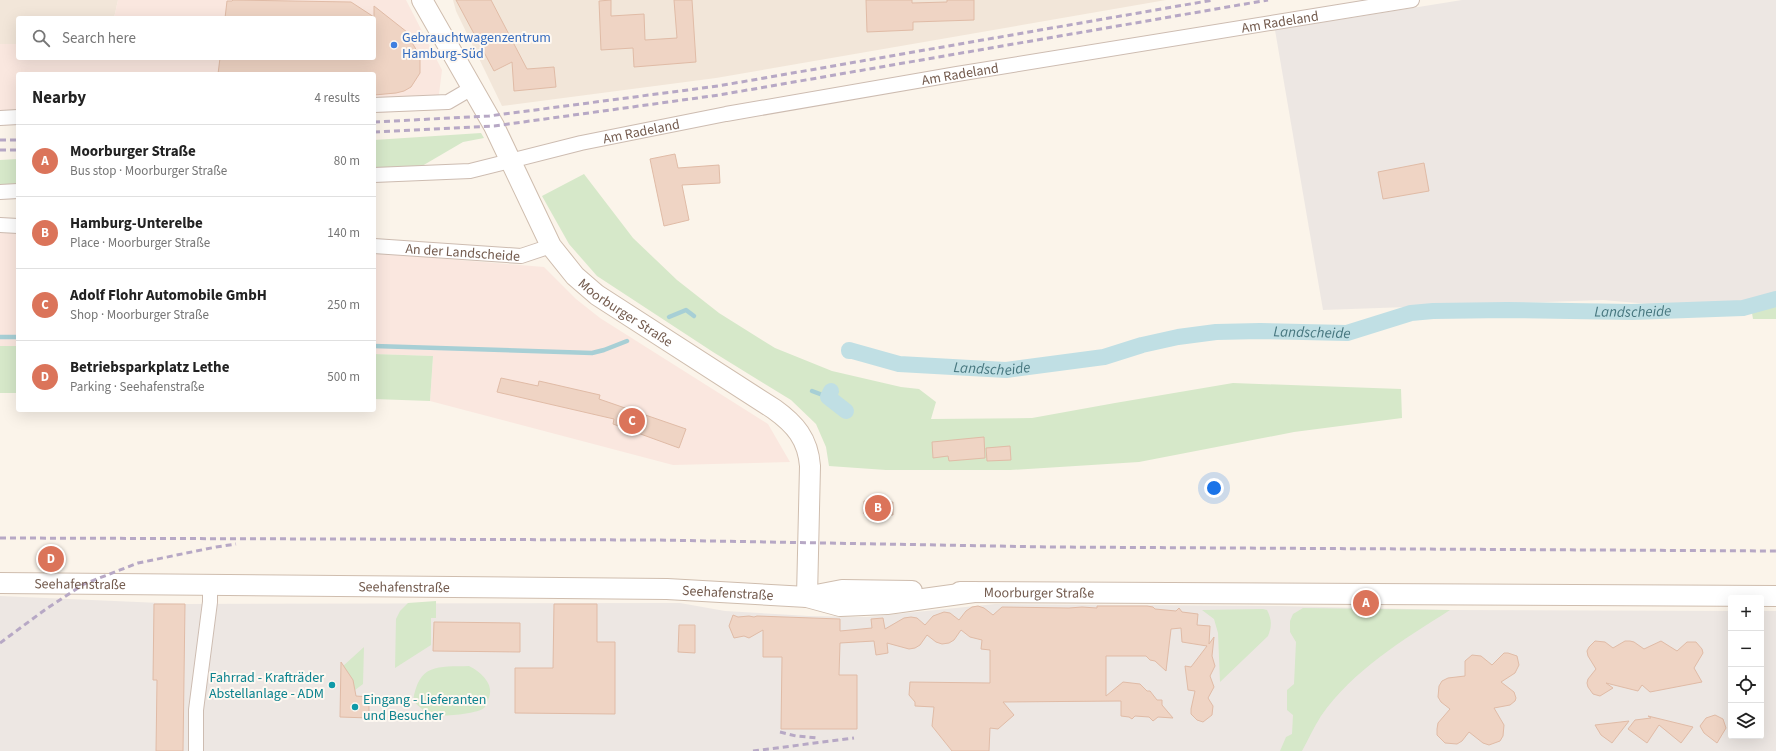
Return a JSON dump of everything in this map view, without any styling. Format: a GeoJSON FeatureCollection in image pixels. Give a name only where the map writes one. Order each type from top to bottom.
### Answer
{"type":"FeatureCollection","features":[{"type":"Feature","properties":{"kind":"main road","name":"Moorburger Straße"},"geometry":{"type":"LineString","coordinates":[[422,0],[485,109],[551,246],[575,276],[597,295],[763,402],[798,429],[807,446],[810,466],[807,597],[842,590],[1776,596]]}},
{"type":"Feature","properties":{"kind":"main road","name":"Seehafenstraße"},"geometry":{"type":"LineString","coordinates":[[0,583],[667,589],[760,596],[807,597]]}},
{"type":"Feature","properties":{"kind":"street","name":"Am Radeland"},"geometry":{"type":"LineString","coordinates":[[376,175],[470,171],[581,143],[733,113],[972,72],[1412,0]]}},
{"type":"Feature","properties":{"kind":"street"},"geometry":{"type":"LineString","coordinates":[[376,105],[448,102],[472,88]]}},
{"type":"Feature","properties":{"kind":"street"},"geometry":{"type":"LineString","coordinates":[[0,118],[16,117]]}},
{"type":"Feature","properties":{"kind":"street"},"geometry":{"type":"LineString","coordinates":[[0,192],[16,191]]}},
{"type":"Feature","properties":{"kind":"street"},"geometry":{"type":"LineString","coordinates":[[0,225],[16,226]]}},
{"type":"Feature","properties":{"kind":"street","name":"An der Landscheide"},"geometry":{"type":"LineString","coordinates":[[376,246],[521,256],[551,246]]}},
{"type":"Feature","properties":{"kind":"street"},"geometry":{"type":"LineString","coordinates":[[196,751],[196,710],[210,602],[210,584]]}},
{"type":"Feature","properties":{"kind":"shaded area"},"geometry":{"type":"Polygon","coordinates":[[[0,0],[118,0],[114,16],[16,16],[16,44],[0,44],[0,0]]]}},
{"type":"Feature","properties":{"kind":"shaded area"},"geometry":{"type":"Polygon","coordinates":[[[118,0],[406,0],[442,70],[437,110],[376,113],[376,72],[16,72],[16,125],[0,125],[0,44],[16,44],[16,60],[376,60],[376,16],[114,16],[118,0]]]}},
{"type":"Feature","properties":{"kind":"shaded area"},"geometry":{"type":"Polygon","coordinates":[[[453,0],[1166,0],[716,78],[502,106],[456,11],[453,0]]]}},
{"type":"Feature","properties":{"kind":"shaded area"},"geometry":{"type":"Polygon","coordinates":[[[1462,0],[1776,0],[1776,304],[1752,313],[1603,300],[1323,310],[1275,30],[1462,0]]]}},
{"type":"Feature","properties":{"kind":"shaded area"},"geometry":{"type":"Polygon","coordinates":[[[0,232],[16,233],[16,346],[0,346],[0,232]]]}},
{"type":"Feature","properties":{"kind":"shaded area"},"geometry":{"type":"Polygon","coordinates":[[[376,253],[544,267],[576,299],[600,318],[768,424],[790,462],[673,465],[430,401],[433,356],[376,354],[376,253]]]}},
{"type":"Feature","properties":{"kind":"shaded area"},"geometry":{"type":"Polygon","coordinates":[[[0,596],[183,604],[680,603],[725,611],[809,616],[867,617],[995,604],[1281,606],[1450,610],[1728,611],[1728,739],[1764,739],[1764,611],[1776,611],[1776,751],[0,751],[0,596]]]}},
{"type":"Feature","properties":{"kind":"green space"},"geometry":{"type":"Polygon","coordinates":[[[481,133],[484,138],[463,142],[422,166],[376,168],[376,140],[481,133]]]}},
{"type":"Feature","properties":{"kind":"green space"},"geometry":{"type":"Polygon","coordinates":[[[16,159],[16,185],[0,185],[0,160],[16,159]]]}},
{"type":"Feature","properties":{"kind":"green space"},"geometry":{"type":"Polygon","coordinates":[[[584,174],[633,238],[677,280],[719,313],[775,348],[832,371],[901,387],[919,389],[936,402],[931,419],[1032,418],[1233,383],[1401,389],[1402,418],[1294,432],[1139,462],[1010,470],[886,470],[829,466],[826,447],[816,424],[791,400],[713,352],[597,276],[569,244],[542,196],[584,174]]]}},
{"type":"Feature","properties":{"kind":"green space"},"geometry":{"type":"Polygon","coordinates":[[[1776,304],[1776,319],[1753,319],[1752,313],[1776,304]]]}},
{"type":"Feature","properties":{"kind":"green space"},"geometry":{"type":"Polygon","coordinates":[[[0,346],[16,346],[16,393],[0,393],[0,346]]]}},
{"type":"Feature","properties":{"kind":"green space"},"geometry":{"type":"Polygon","coordinates":[[[376,354],[433,356],[430,401],[376,399],[376,354]]]}},
{"type":"Feature","properties":{"kind":"green space"},"geometry":{"type":"Polygon","coordinates":[[[436,601],[436,618],[431,618],[431,645],[395,668],[396,619],[400,611],[408,603],[436,601]]]}},
{"type":"Feature","properties":{"kind":"green space"},"geometry":{"type":"Polygon","coordinates":[[[1303,608],[1450,610],[1380,657],[1348,684],[1321,716],[1302,751],[1280,751],[1286,737],[1292,734],[1293,715],[1287,710],[1287,690],[1294,684],[1296,642],[1290,632],[1290,621],[1293,614],[1303,608]]]}},
{"type":"Feature","properties":{"kind":"green space"},"geometry":{"type":"Polygon","coordinates":[[[1202,610],[1267,610],[1271,620],[1268,636],[1220,682],[1218,633],[1214,619],[1202,610]]]}},
{"type":"Feature","properties":{"kind":"green space"},"geometry":{"type":"Polygon","coordinates":[[[364,647],[363,684],[355,690],[350,675],[342,667],[364,647]]]}},
{"type":"Feature","properties":{"kind":"green space"},"geometry":{"type":"Polygon","coordinates":[[[469,666],[482,675],[489,684],[490,694],[484,708],[474,712],[437,716],[427,713],[413,701],[416,689],[425,673],[439,667],[469,666]]]}},
{"type":"Feature","properties":{"kind":"building"},"geometry":{"type":"Polygon","coordinates":[[[456,0],[491,0],[527,69],[554,67],[556,87],[514,91],[512,62],[494,71],[456,0]]]}},
{"type":"Feature","properties":{"kind":"building"},"geometry":{"type":"Polygon","coordinates":[[[611,0],[611,16],[644,14],[645,40],[677,38],[674,0],[692,0],[696,62],[634,67],[633,48],[601,50],[599,1],[611,0]]]}},
{"type":"Feature","properties":{"kind":"building"},"geometry":{"type":"Polygon","coordinates":[[[866,0],[912,0],[912,3],[947,2],[947,0],[974,0],[974,20],[913,22],[913,30],[867,32],[866,0]]]}},
{"type":"Feature","properties":{"kind":"building","name":"Gebrauchtwagenzentrum Hamburg-Süd"},"geometry":{"type":"Polygon","coordinates":[[[227,1],[351,2],[372,16],[225,16],[227,1]]]}},
{"type":"Feature","properties":{"kind":"building","name":"Gebrauchtwagenzentrum Hamburg-Süd"},"geometry":{"type":"Polygon","coordinates":[[[374,6],[412,36],[411,41],[420,56],[420,73],[411,87],[396,93],[376,95],[376,72],[218,72],[220,60],[376,60],[376,16],[374,16],[374,6]]]}},
{"type":"Feature","properties":{"kind":"building"},"geometry":{"type":"Polygon","coordinates":[[[675,154],[678,168],[719,165],[720,183],[682,185],[689,220],[664,226],[650,159],[675,154]]]}},
{"type":"Feature","properties":{"kind":"building"},"geometry":{"type":"Polygon","coordinates":[[[1424,163],[1429,191],[1383,199],[1378,172],[1424,163]]]}},
{"type":"Feature","properties":{"kind":"building"},"geometry":{"type":"Polygon","coordinates":[[[501,378],[538,386],[539,381],[600,395],[599,399],[686,429],[679,448],[613,424],[614,419],[497,392],[501,378]]]}},
{"type":"Feature","properties":{"kind":"building"},"geometry":{"type":"Polygon","coordinates":[[[984,437],[985,458],[949,461],[948,456],[933,458],[932,442],[984,437]]]}},
{"type":"Feature","properties":{"kind":"building"},"geometry":{"type":"Polygon","coordinates":[[[1010,446],[1011,460],[987,461],[986,448],[1010,446]]]}},
{"type":"Feature","properties":{"kind":"building"},"geometry":{"type":"Polygon","coordinates":[[[864,501],[893,502],[893,515],[864,514],[864,501]]]}},
{"type":"Feature","properties":{"kind":"building"},"geometry":{"type":"Polygon","coordinates":[[[154,604],[185,604],[183,751],[156,751],[157,680],[153,680],[154,604]]]}},
{"type":"Feature","properties":{"kind":"building"},"geometry":{"type":"Polygon","coordinates":[[[554,604],[597,604],[597,642],[615,642],[615,714],[515,713],[515,668],[553,668],[554,604]]]}},
{"type":"Feature","properties":{"kind":"building"},"geometry":{"type":"Polygon","coordinates":[[[978,606],[984,608],[993,615],[1002,607],[1097,608],[1097,606],[1147,606],[1155,609],[1176,611],[1179,608],[1182,612],[1198,614],[1197,625],[1210,626],[1209,644],[1214,637],[1212,656],[1215,666],[1210,676],[1214,687],[1208,698],[1213,706],[1212,715],[1203,722],[1197,720],[1191,714],[1195,691],[1188,690],[1185,666],[1191,667],[1207,646],[1182,642],[1181,628],[1171,629],[1166,671],[1155,661],[1150,660],[1146,656],[1106,656],[1106,696],[1123,682],[1140,684],[1147,691],[1150,691],[1157,700],[1162,700],[1162,705],[1173,718],[1158,717],[1153,721],[1149,717],[1135,716],[1132,719],[1121,716],[1121,701],[1003,702],[1014,715],[998,729],[990,728],[989,751],[952,751],[932,726],[934,707],[915,706],[915,702],[909,695],[910,682],[990,683],[990,650],[981,649],[982,640],[970,637],[961,630],[954,640],[949,643],[942,644],[936,642],[927,635],[920,645],[915,648],[909,649],[887,643],[888,653],[876,655],[874,641],[840,643],[839,675],[857,675],[857,729],[781,729],[782,657],[763,657],[763,630],[749,638],[744,636],[734,638],[729,626],[733,615],[738,617],[757,616],[840,619],[840,631],[872,628],[871,619],[883,618],[885,629],[904,618],[911,617],[917,618],[925,625],[933,616],[944,612],[950,613],[959,620],[966,611],[972,607],[978,606]]]}},
{"type":"Feature","properties":{"kind":"building"},"geometry":{"type":"Polygon","coordinates":[[[434,622],[520,623],[520,652],[433,651],[434,622]]]}},
{"type":"Feature","properties":{"kind":"building"},"geometry":{"type":"Polygon","coordinates":[[[679,625],[695,625],[695,653],[678,652],[679,625]]]}},
{"type":"Feature","properties":{"kind":"building"},"geometry":{"type":"Polygon","coordinates":[[[1595,641],[1605,642],[1613,648],[1625,641],[1630,641],[1644,649],[1661,641],[1677,651],[1687,642],[1696,642],[1702,649],[1703,653],[1694,668],[1702,682],[1650,692],[1642,685],[1638,691],[1606,683],[1613,688],[1600,696],[1593,694],[1587,683],[1588,679],[1596,669],[1588,656],[1587,651],[1595,641]]]}},
{"type":"Feature","properties":{"kind":"building"},"geometry":{"type":"Polygon","coordinates":[[[1504,653],[1517,656],[1519,665],[1515,673],[1501,682],[1514,692],[1516,698],[1515,701],[1510,705],[1494,708],[1504,725],[1503,736],[1500,741],[1489,745],[1483,743],[1469,732],[1462,741],[1457,744],[1445,743],[1437,735],[1438,723],[1450,709],[1441,702],[1438,697],[1439,686],[1442,681],[1448,678],[1465,676],[1465,661],[1472,655],[1481,656],[1492,665],[1504,653]]]}},
{"type":"Feature","properties":{"kind":"building","name":"Eingang - Lieferanten und Besucher"},"geometry":{"type":"Polygon","coordinates":[[[341,662],[353,680],[356,696],[369,697],[369,718],[340,717],[341,662]]]}},
{"type":"Feature","properties":{"kind":"building"},"geometry":{"type":"Polygon","coordinates":[[[1715,715],[1723,719],[1726,728],[1717,743],[1704,733],[1700,726],[1706,718],[1715,715]]]}},
{"type":"Feature","properties":{"kind":"building"},"geometry":{"type":"Polygon","coordinates":[[[1648,716],[1693,727],[1681,743],[1659,725],[1647,743],[1628,729],[1635,720],[1651,718],[1648,716]]]}},
{"type":"Feature","properties":{"kind":"building"},"geometry":{"type":"Polygon","coordinates":[[[1629,721],[1612,743],[1601,735],[1595,725],[1629,721]]]}},
{"type":"Feature","properties":{"kind":"waterway","name":"Landscheide"},"geometry":{"type":"LineString","coordinates":[[849,351],[899,364],[1006,370],[1104,357],[1142,345],[1178,337],[1216,332],[1260,331],[1347,333],[1411,313],[1433,311],[1507,310],[1632,312],[1743,308],[1776,299]]}},
{"type":"Feature","properties":{"kind":"waterway"},"geometry":{"type":"LineString","coordinates":[[669,317],[686,310],[694,316]]}},
{"type":"Feature","properties":{"kind":"waterway"},"geometry":{"type":"LineString","coordinates":[[0,337],[16,337]]}},
{"type":"Feature","properties":{"kind":"waterway"},"geometry":{"type":"LineString","coordinates":[[376,346],[592,353],[627,341]]}},
{"type":"Feature","properties":{"kind":"waterway"},"geometry":{"type":"LineString","coordinates":[[812,391],[828,397]]}},
{"type":"Feature","properties":{"kind":"waterway","name":"Landscheide"},"geometry":{"type":"LineString","coordinates":[[831,391],[828,397],[846,411]]}},
{"type":"Feature","properties":{"kind":"railway"},"geometry":{"type":"LineString","coordinates":[[376,122],[489,116],[718,86],[1213,0]]}},
{"type":"Feature","properties":{"kind":"railway"},"geometry":{"type":"LineString","coordinates":[[376,132],[494,126],[719,95],[1268,0]]}},
{"type":"Feature","properties":{"kind":"railway"},"geometry":{"type":"LineString","coordinates":[[0,140],[16,140]]}},
{"type":"Feature","properties":{"kind":"railway"},"geometry":{"type":"LineString","coordinates":[[0,150],[16,150]]}},
{"type":"Feature","properties":{"kind":"railway"},"geometry":{"type":"LineString","coordinates":[[0,538],[655,540],[1050,547],[1776,551]]}},
{"type":"Feature","properties":{"kind":"railway"},"geometry":{"type":"LineString","coordinates":[[0,643],[46,609],[84,584],[138,563],[236,544]]}},
{"type":"Feature","properties":{"kind":"railway"},"geometry":{"type":"LineString","coordinates":[[780,732],[796,736],[818,738]]}},
{"type":"Feature","properties":{"kind":"railway"},"geometry":{"type":"LineString","coordinates":[[753,751],[854,738]]}},
{"type":"Feature","properties":{"kind":"place","name":"Gebrauchtwagenzentrum Hamburg-Süd"},"geometry":{"type":"Point","coordinates":[394,45]}},
{"type":"Feature","properties":{"kind":"place","name":"Adolf Flohr Automobile GmbH"},"geometry":{"type":"Point","coordinates":[632,421]}},
{"type":"Feature","properties":{"kind":"place","name":"Hamburg-Unterelbe"},"geometry":{"type":"Point","coordinates":[878,508]}},
{"type":"Feature","properties":{"kind":"place","name":"Betriebsparkplatz Lethe"},"geometry":{"type":"Point","coordinates":[51,559]}},
{"type":"Feature","properties":{"kind":"place","name":"Moorburger Straße"},"geometry":{"type":"Point","coordinates":[1366,603]}},
{"type":"Feature","properties":{"kind":"place","name":"Fahrrad - Krafträder Abstellanlage - ADM"},"geometry":{"type":"Point","coordinates":[332,685]}},
{"type":"Feature","properties":{"kind":"place","name":"Eingang - Lieferanten und Besucher"},"geometry":{"type":"Point","coordinates":[355,707]}}]}
